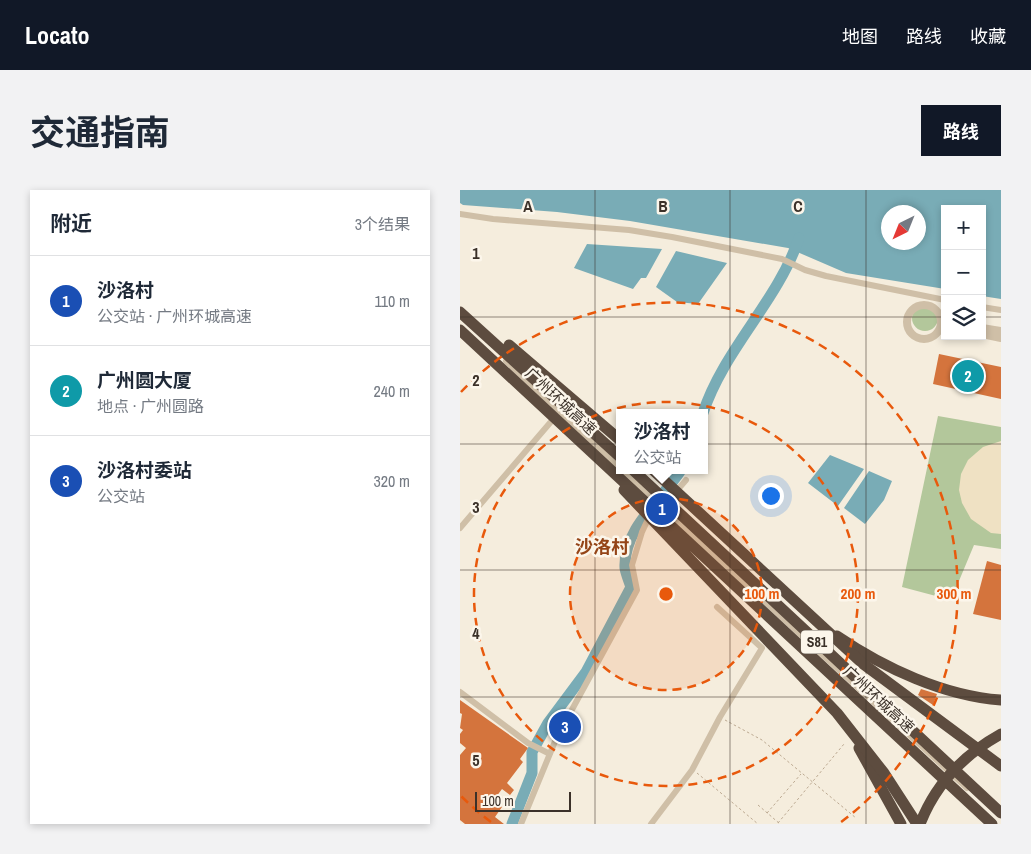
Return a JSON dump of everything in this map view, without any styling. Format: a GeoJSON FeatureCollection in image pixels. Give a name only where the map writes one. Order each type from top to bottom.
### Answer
{"type":"FeatureCollection","features":[{"type":"Feature","properties":{"kind":"highway"},"geometry":{"type":"LineString","coordinates":[[460,306],[616,437]]}},
{"type":"Feature","properties":{"kind":"highway","name":"广州环城高速"},"geometry":{"type":"LineString","coordinates":[[460,312],[616,453]]}},
{"type":"Feature","properties":{"kind":"highway","name":"广州环城高速"},"geometry":{"type":"LineString","coordinates":[[460,330],[616,473]]}},
{"type":"Feature","properties":{"kind":"highway"},"geometry":{"type":"LineString","coordinates":[[540,402],[856,735],[890,781],[918,824]]}},
{"type":"Feature","properties":{"kind":"highway","name":"广州环城高速"},"geometry":{"type":"LineString","coordinates":[[617,474],[992,824]]}},
{"type":"Feature","properties":{"kind":"highway","name":"广州环城高速"},"geometry":{"type":"LineString","coordinates":[[637,474],[1001,813]]}},
{"type":"Feature","properties":{"kind":"highway"},"geometry":{"type":"LineString","coordinates":[[657,474],[871,670],[1001,766]]}},
{"type":"Feature","properties":{"kind":"highway"},"geometry":{"type":"LineString","coordinates":[[791,598],[840,638],[890,667],[956,692],[1001,700]]}},
{"type":"Feature","properties":{"kind":"highway"},"geometry":{"type":"LineString","coordinates":[[764,636],[846,729],[872,769],[901,824]]}},
{"type":"Feature","properties":{"kind":"highway"},"geometry":{"type":"LineString","coordinates":[[918,824],[932,796],[950,772],[973,752],[1001,734]]}},
{"type":"Feature","properties":{"kind":"street"},"geometry":{"type":"LineString","coordinates":[[460,214],[493,219],[629,230],[782,259],[805,270],[924,300],[941,300]]}},
{"type":"Feature","properties":{"kind":"street"},"geometry":{"type":"LineString","coordinates":[[924,300],[934,307],[941,316]]}},
{"type":"Feature","properties":{"kind":"street"},"geometry":{"type":"LineString","coordinates":[[924,300],[909,313],[908,330],[922,339],[934,337],[941,330]]}},
{"type":"Feature","properties":{"kind":"street"},"geometry":{"type":"LineString","coordinates":[[986,308],[1001,310]]}},
{"type":"Feature","properties":{"kind":"street"},"geometry":{"type":"LineString","coordinates":[[460,319],[616,464]]}},
{"type":"Feature","properties":{"kind":"street"},"geometry":{"type":"LineString","coordinates":[[986,329],[1001,331]]}},
{"type":"Feature","properties":{"kind":"street"},"geometry":{"type":"LineString","coordinates":[[986,335],[1001,338]]}},
{"type":"Feature","properties":{"kind":"street"},"geometry":{"type":"LineString","coordinates":[[460,528],[560,412]]}},
{"type":"Feature","properties":{"kind":"street"},"geometry":{"type":"LineString","coordinates":[[626,474],[1001,820]]}},
{"type":"Feature","properties":{"kind":"street"},"geometry":{"type":"LineString","coordinates":[[521,824],[550,754],[637,590],[632,572],[634,554],[645,523],[659,505],[674,494],[686,480]]}},
{"type":"Feature","properties":{"kind":"street"},"geometry":{"type":"LineString","coordinates":[[651,824],[692,770],[720,717],[762,648],[717,607]]}},
{"type":"Feature","properties":{"kind":"street"},"geometry":{"type":"LineString","coordinates":[[460,692],[528,744],[550,754]]}},
{"type":"Feature","properties":{"kind":"path"},"geometry":{"type":"LineString","coordinates":[[720,717],[762,740],[856,818]]}},
{"type":"Feature","properties":{"kind":"path"},"geometry":{"type":"LineString","coordinates":[[758,805],[779,823],[844,744]]}},
{"type":"Feature","properties":{"kind":"path"},"geometry":{"type":"LineString","coordinates":[[692,770],[758,824]]}},
{"type":"Feature","properties":{"kind":"path"},"geometry":{"type":"LineString","coordinates":[[767,813],[802,773]]}},
{"type":"Feature","properties":{"kind":"green space"},"geometry":{"type":"Polygon","coordinates":[[[925,305],[934,309],[938,318],[934,327],[925,331],[916,327],[912,318],[916,309],[925,305]]]}},
{"type":"Feature","properties":{"kind":"green space"},"geometry":{"type":"Polygon","coordinates":[[[938,416],[1001,427],[1001,549],[974,545],[951,600],[902,587],[938,416]]]}},
{"type":"Feature","properties":{"kind":"shaded area"},"geometry":{"type":"Polygon","coordinates":[[[1001,441],[1001,534],[991,533],[971,519],[962,503],[959,490],[961,474],[968,460],[983,447],[1001,441]]]}},
{"type":"Feature","properties":{"kind":"water"},"geometry":{"type":"Polygon","coordinates":[[[460,190],[1001,190],[1001,299],[986,297],[986,205],[941,205],[941,288],[846,273],[788,248],[630,221],[557,212],[463,205],[460,203],[460,190]]]}},
{"type":"Feature","properties":{"kind":"water"},"geometry":{"type":"Polygon","coordinates":[[[587,244],[662,249],[646,278],[641,278],[633,289],[574,268],[587,244]]]}},
{"type":"Feature","properties":{"kind":"water"},"geometry":{"type":"Polygon","coordinates":[[[676,251],[727,263],[698,304],[677,302],[656,287],[676,251]]]}},
{"type":"Feature","properties":{"kind":"water"},"geometry":{"type":"Polygon","coordinates":[[[830,455],[864,469],[838,506],[808,483],[830,455]]]}},
{"type":"Feature","properties":{"kind":"water"},"geometry":{"type":"Polygon","coordinates":[[[869,471],[892,481],[884,500],[865,524],[844,508],[869,471]]]}},
{"type":"Feature","properties":{"kind":"building"},"geometry":{"type":"Polygon","coordinates":[[[939,354],[1001,367],[1001,399],[933,384],[939,354]]]}},
{"type":"Feature","properties":{"kind":"building"},"geometry":{"type":"Polygon","coordinates":[[[987,561],[1001,565],[1001,620],[973,614],[987,561]]]}},
{"type":"Feature","properties":{"kind":"building"},"geometry":{"type":"Polygon","coordinates":[[[921,689],[937,694],[933,705],[918,695],[921,689]]]}},
{"type":"Feature","properties":{"kind":"building"},"geometry":{"type":"Polygon","coordinates":[[[460,700],[528,748],[520,759],[523,762],[507,783],[514,790],[510,795],[502,789],[493,801],[502,807],[495,817],[504,824],[465,824],[460,820],[460,755],[466,748],[460,743],[460,734],[463,730],[460,728],[462,714],[460,713],[460,700]]]}},
{"type":"Feature","properties":{"kind":"waterway"},"geometry":{"type":"LineString","coordinates":[[705,409],[724,368],[778,283],[790,261],[799,238]]}},
{"type":"Feature","properties":{"kind":"waterway"},"geometry":{"type":"LineString","coordinates":[[512,824],[532,773],[532,752],[548,723],[586,672],[631,587],[625,568],[630,540],[645,515],[678,474]]}},
{"type":"Feature","properties":{"kind":"place","name":"广州圆大厦"},"geometry":{"type":"Point","coordinates":[968,376]}},
{"type":"Feature","properties":{"kind":"place","name":"沙洛村"},"geometry":{"type":"Point","coordinates":[662,509]}},
{"type":"Feature","properties":{"kind":"place","name":"沙洛村委站"},"geometry":{"type":"Point","coordinates":[565,727]}},
{"type":"Feature","properties":{"kind":"district","name":"沙洛村"},"geometry":{"type":"Point","coordinates":[602,546]}}]}
